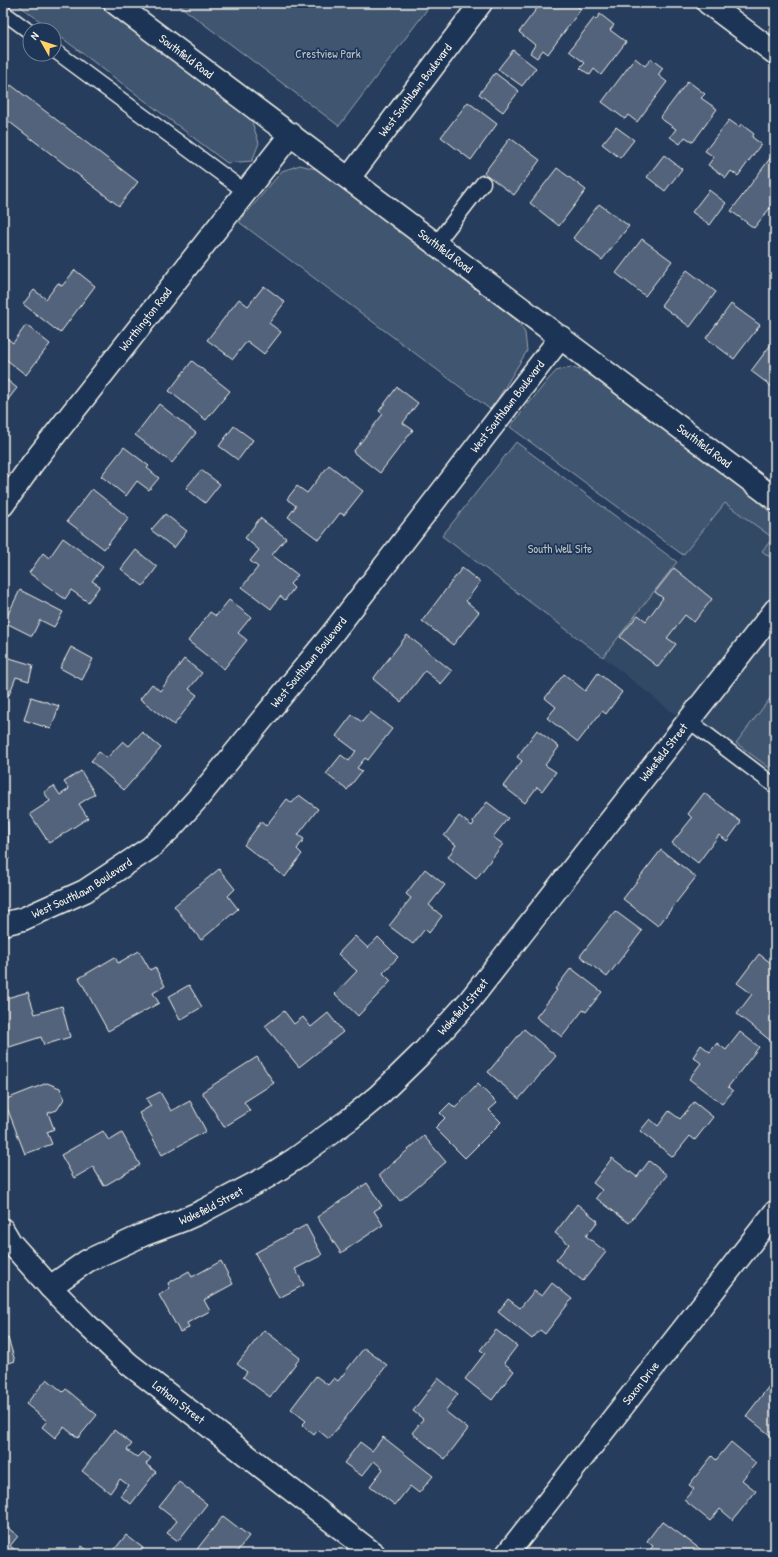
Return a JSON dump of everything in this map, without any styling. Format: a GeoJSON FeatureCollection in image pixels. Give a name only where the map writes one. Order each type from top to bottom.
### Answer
{"type":"FeatureCollection","features":[{"type":"Feature","properties":{"kind":"street","name":"Southfield Road"},"geometry":{"type":"LineString","coordinates":[[115,3],[775,498]]}},
{"type":"Feature","properties":{"kind":"street","name":"West Southlawn Boulevard"},"geometry":{"type":"LineString","coordinates":[[349,178],[481,3]]}},
{"type":"Feature","properties":{"kind":"street"},"geometry":{"type":"LineString","coordinates":[[708,3],[775,53]]}},
{"type":"Feature","properties":{"kind":"street","name":"Worthington Road"},"geometry":{"type":"LineString","coordinates":[[3,506],[32,464],[291,134]]}},
{"type":"Feature","properties":{"kind":"street","name":"West Southlawn Boulevard"},"geometry":{"type":"LineString","coordinates":[[3,924],[23,919],[86,891],[145,852],[169,830],[198,798],[332,634],[561,338]]}},
{"type":"Feature","properties":{"kind":"street","name":"Wakefield Street"},"geometry":{"type":"LineString","coordinates":[[50,1287],[87,1261],[143,1235],[183,1220],[267,1177],[321,1140],[378,1096],[424,1051],[470,1000],[775,610]]}},
{"type":"Feature","properties":{"kind":"street","name":"Saxon Drive"},"geometry":{"type":"LineString","coordinates":[[507,1554],[775,1212]]}},
{"type":"Feature","properties":{"kind":"street","name":"Latham Street"},"geometry":{"type":"LineString","coordinates":[[5,1239],[85,1323],[129,1364],[374,1554]]}},
{"type":"Feature","properties":{"kind":"lane"},"geometry":{"type":"LineString","coordinates":[[3,12],[22,26]]}},
{"type":"Feature","properties":{"kind":"lane"},"geometry":{"type":"LineString","coordinates":[[62,56],[246,192]]}},
{"type":"Feature","properties":{"kind":"lane"},"geometry":{"type":"LineString","coordinates":[[436,244],[483,183]]}},
{"type":"Feature","properties":{"kind":"lane"},"geometry":{"type":"LineString","coordinates":[[688,720],[775,786]]}},
{"type":"Feature","properties":{"kind":"shaded area"},"geometry":{"type":"Polygon","coordinates":[[[725,502],[775,532],[775,794],[603,657],[725,502]]]}},
{"type":"Feature","properties":{"kind":"green space"},"geometry":{"type":"Polygon","coordinates":[[[16,3],[96,3],[251,119],[259,143],[252,161],[227,163],[62,38],[62,22],[41,22],[16,3]]]}},
{"type":"Feature","properties":{"kind":"green space","name":"Crestview Park"},"geometry":{"type":"Polygon","coordinates":[[[176,3],[432,3],[339,126],[176,3]]]}},
{"type":"Feature","properties":{"kind":"green space"},"geometry":{"type":"Polygon","coordinates":[[[300,165],[316,169],[518,321],[525,333],[527,351],[491,410],[239,222],[282,171],[300,165]]]}},
{"type":"Feature","properties":{"kind":"green space"},"geometry":{"type":"Polygon","coordinates":[[[571,367],[588,373],[741,486],[775,517],[775,561],[762,551],[773,538],[725,503],[683,555],[510,427],[556,371],[571,367]]]}},
{"type":"Feature","properties":{"kind":"green space","name":"South Well Site"},"geometry":{"type":"Polygon","coordinates":[[[516,442],[677,562],[603,657],[442,536],[516,442]]]}},
{"type":"Feature","properties":{"kind":"green space"},"geometry":{"type":"Polygon","coordinates":[[[775,692],[775,772],[736,743],[775,692]]]}},
{"type":"Feature","properties":{"kind":"building"},"geometry":{"type":"Polygon","coordinates":[[[541,3],[573,3],[581,9],[548,54],[543,50],[537,58],[530,53],[535,45],[519,32],[541,3]]]}},
{"type":"Feature","properties":{"kind":"building"},"geometry":{"type":"Polygon","coordinates":[[[600,14],[614,25],[610,30],[626,42],[601,75],[594,69],[590,75],[580,68],[585,63],[569,51],[594,18],[596,20],[600,14]]]}},
{"type":"Feature","properties":{"kind":"building"},"geometry":{"type":"Polygon","coordinates":[[[513,50],[536,68],[522,86],[498,69],[513,50]]]}},
{"type":"Feature","properties":{"kind":"building"},"geometry":{"type":"Polygon","coordinates":[[[635,58],[645,66],[651,59],[663,68],[658,75],[667,82],[637,122],[628,115],[625,119],[602,102],[635,58]]]}},
{"type":"Feature","properties":{"kind":"building"},"geometry":{"type":"Polygon","coordinates":[[[495,73],[519,91],[503,112],[479,94],[495,73]]]}},
{"type":"Feature","properties":{"kind":"building"},"geometry":{"type":"Polygon","coordinates":[[[688,81],[705,94],[701,98],[717,109],[693,142],[685,137],[680,144],[670,137],[676,129],[660,118],[688,81]]]}},
{"type":"Feature","properties":{"kind":"building"},"geometry":{"type":"Polygon","coordinates":[[[11,85],[138,182],[119,206],[3,117],[3,97],[11,85]]]}},
{"type":"Feature","properties":{"kind":"building"},"geometry":{"type":"Polygon","coordinates":[[[468,102],[497,124],[471,160],[441,137],[468,102]]]}},
{"type":"Feature","properties":{"kind":"building"},"geometry":{"type":"Polygon","coordinates":[[[729,120],[739,127],[741,124],[754,134],[752,137],[761,144],[738,176],[731,171],[726,178],[708,165],[714,157],[705,151],[729,120]]]}},
{"type":"Feature","properties":{"kind":"building"},"geometry":{"type":"Polygon","coordinates":[[[616,127],[634,140],[620,158],[602,144],[616,127]]]}},
{"type":"Feature","properties":{"kind":"building"},"geometry":{"type":"Polygon","coordinates":[[[510,138],[540,160],[514,195],[484,173],[510,138]]]}},
{"type":"Feature","properties":{"kind":"building"},"geometry":{"type":"Polygon","coordinates":[[[774,153],[775,212],[770,208],[754,228],[731,211],[774,153]]]}},
{"type":"Feature","properties":{"kind":"building"},"geometry":{"type":"Polygon","coordinates":[[[664,155],[682,169],[665,191],[647,177],[664,155]]]}},
{"type":"Feature","properties":{"kind":"building"},"geometry":{"type":"Polygon","coordinates":[[[557,168],[586,190],[559,226],[530,203],[557,168]]]}},
{"type":"Feature","properties":{"kind":"building"},"geometry":{"type":"Polygon","coordinates":[[[709,190],[726,203],[710,225],[692,212],[709,190]]]}},
{"type":"Feature","properties":{"kind":"building"},"geometry":{"type":"Polygon","coordinates":[[[599,204],[629,226],[602,260],[573,238],[599,204]]]}},
{"type":"Feature","properties":{"kind":"building"},"geometry":{"type":"Polygon","coordinates":[[[642,239],[672,261],[645,296],[616,273],[642,239]]]}},
{"type":"Feature","properties":{"kind":"building"},"geometry":{"type":"Polygon","coordinates":[[[75,270],[95,286],[60,333],[23,304],[34,290],[46,299],[58,283],[62,286],[75,270]]]}},
{"type":"Feature","properties":{"kind":"building"},"geometry":{"type":"Polygon","coordinates":[[[687,270],[716,292],[690,327],[661,305],[687,270]]]}},
{"type":"Feature","properties":{"kind":"building"},"geometry":{"type":"Polygon","coordinates":[[[264,286],[285,302],[269,323],[281,332],[264,354],[247,341],[233,359],[207,340],[239,299],[248,306],[264,286]]]}},
{"type":"Feature","properties":{"kind":"building"},"geometry":{"type":"Polygon","coordinates":[[[731,304],[760,325],[734,359],[706,338],[731,304]]]}},
{"type":"Feature","properties":{"kind":"building"},"geometry":{"type":"Polygon","coordinates":[[[26,325],[50,344],[26,375],[3,357],[3,335],[13,343],[26,325]]]}},
{"type":"Feature","properties":{"kind":"building"},"geometry":{"type":"Polygon","coordinates":[[[775,339],[775,389],[751,371],[775,339]]]}},
{"type":"Feature","properties":{"kind":"building"},"geometry":{"type":"Polygon","coordinates":[[[192,361],[230,391],[206,420],[169,391],[192,361]]]}},
{"type":"Feature","properties":{"kind":"building"},"geometry":{"type":"Polygon","coordinates":[[[3,377],[17,388],[3,406],[3,377]]]}},
{"type":"Feature","properties":{"kind":"building"},"geometry":{"type":"Polygon","coordinates":[[[397,387],[418,403],[403,423],[413,430],[380,473],[353,452],[383,414],[379,411],[397,387]]]}},
{"type":"Feature","properties":{"kind":"building"},"geometry":{"type":"Polygon","coordinates":[[[159,404],[196,433],[172,463],[135,435],[159,404]]]}},
{"type":"Feature","properties":{"kind":"building"},"geometry":{"type":"Polygon","coordinates":[[[234,426],[253,440],[238,460],[219,446],[234,426]]]}},
{"type":"Feature","properties":{"kind":"building"},"geometry":{"type":"Polygon","coordinates":[[[124,447],[149,466],[147,468],[159,478],[149,490],[137,481],[126,496],[101,476],[124,447]]]}},
{"type":"Feature","properties":{"kind":"building"},"geometry":{"type":"Polygon","coordinates":[[[329,465],[363,491],[344,515],[340,513],[319,540],[288,517],[296,506],[287,499],[297,486],[307,493],[329,465]]]}},
{"type":"Feature","properties":{"kind":"building"},"geometry":{"type":"Polygon","coordinates":[[[201,470],[220,484],[205,503],[186,488],[201,470]]]}},
{"type":"Feature","properties":{"kind":"building"},"geometry":{"type":"Polygon","coordinates":[[[92,489],[129,518],[104,549],[67,521],[92,489]]]}},
{"type":"Feature","properties":{"kind":"building"},"geometry":{"type":"Polygon","coordinates":[[[165,514],[187,531],[174,548],[151,530],[165,514]]]}},
{"type":"Feature","properties":{"kind":"building"},"geometry":{"type":"Polygon","coordinates":[[[260,518],[286,538],[272,555],[298,575],[290,584],[294,588],[285,600],[280,596],[271,609],[242,587],[258,567],[250,561],[259,550],[245,538],[260,518]]]}},
{"type":"Feature","properties":{"kind":"building"},"geometry":{"type":"Polygon","coordinates":[[[63,538],[103,567],[92,581],[100,586],[88,602],[71,590],[65,599],[29,573],[43,553],[49,558],[63,538]]]}},
{"type":"Feature","properties":{"kind":"building"},"geometry":{"type":"Polygon","coordinates":[[[136,550],[157,567],[143,586],[121,569],[136,550]]]}},
{"type":"Feature","properties":{"kind":"building"},"geometry":{"type":"Polygon","coordinates":[[[462,568],[480,582],[466,601],[479,612],[453,645],[422,621],[462,568]]]}},
{"type":"Feature","properties":{"kind":"building"},"geometry":{"type":"Polygon","coordinates":[[[674,568],[712,599],[694,622],[685,615],[667,638],[676,644],[658,667],[620,637],[638,615],[646,621],[663,598],[655,592],[674,568]]]}},
{"type":"Feature","properties":{"kind":"building"},"geometry":{"type":"Polygon","coordinates":[[[20,590],[63,612],[54,627],[40,620],[32,636],[4,622],[20,590]]]}},
{"type":"Feature","properties":{"kind":"building"},"geometry":{"type":"Polygon","coordinates":[[[229,600],[251,617],[238,633],[247,640],[224,669],[188,641],[210,612],[216,616],[229,600]]]}},
{"type":"Feature","properties":{"kind":"building"},"geometry":{"type":"Polygon","coordinates":[[[407,635],[452,671],[441,684],[425,671],[401,702],[373,679],[407,635]]]}},
{"type":"Feature","properties":{"kind":"building"},"geometry":{"type":"Polygon","coordinates":[[[71,647],[93,659],[82,680],[60,668],[71,647]]]}},
{"type":"Feature","properties":{"kind":"building"},"geometry":{"type":"Polygon","coordinates":[[[3,656],[33,665],[29,681],[16,677],[9,695],[3,693],[3,656]]]}},
{"type":"Feature","properties":{"kind":"building"},"geometry":{"type":"Polygon","coordinates":[[[184,659],[202,673],[189,689],[197,695],[174,725],[140,699],[152,684],[160,691],[184,659]]]}},
{"type":"Feature","properties":{"kind":"building"},"geometry":{"type":"Polygon","coordinates":[[[598,673],[622,692],[606,714],[602,711],[578,742],[547,718],[556,707],[545,698],[564,674],[585,691],[598,673]]]}},
{"type":"Feature","properties":{"kind":"building"},"geometry":{"type":"Polygon","coordinates":[[[31,697],[59,706],[51,729],[24,720],[31,697]]]}},
{"type":"Feature","properties":{"kind":"building"},"geometry":{"type":"Polygon","coordinates":[[[370,712],[392,729],[368,760],[365,758],[357,768],[362,771],[347,790],[326,774],[341,755],[349,761],[356,751],[336,736],[352,715],[362,722],[370,712]]]}},
{"type":"Feature","properties":{"kind":"building"},"geometry":{"type":"Polygon","coordinates":[[[537,730],[559,747],[545,765],[556,772],[542,791],[537,787],[525,803],[503,786],[522,761],[517,757],[537,730]]]}},
{"type":"Feature","properties":{"kind":"building"},"geometry":{"type":"Polygon","coordinates":[[[142,732],[161,748],[124,790],[91,761],[99,752],[107,758],[123,741],[129,746],[142,732]]]}},
{"type":"Feature","properties":{"kind":"building"},"geometry":{"type":"Polygon","coordinates":[[[81,771],[95,794],[79,804],[88,818],[49,843],[30,814],[50,801],[44,792],[54,786],[60,795],[69,789],[64,782],[81,771]]]}},
{"type":"Feature","properties":{"kind":"building"},"geometry":{"type":"Polygon","coordinates":[[[704,793],[741,822],[727,841],[719,835],[698,863],[672,843],[692,818],[688,814],[704,793]]]}},
{"type":"Feature","properties":{"kind":"building"},"geometry":{"type":"Polygon","coordinates":[[[299,795],[318,809],[298,835],[304,839],[297,849],[302,854],[285,877],[244,845],[261,822],[266,826],[287,799],[292,803],[299,795]]]}},
{"type":"Feature","properties":{"kind":"building"},"geometry":{"type":"Polygon","coordinates":[[[487,802],[508,818],[493,837],[503,844],[476,879],[448,857],[456,845],[444,836],[459,816],[472,826],[474,823],[473,821],[487,802]]]}},
{"type":"Feature","properties":{"kind":"building"},"geometry":{"type":"Polygon","coordinates":[[[3,822],[8,822],[9,859],[3,859],[3,822]]]}},
{"type":"Feature","properties":{"kind":"building"},"geometry":{"type":"Polygon","coordinates":[[[661,850],[696,877],[658,926],[623,899],[661,850]]]}},
{"type":"Feature","properties":{"kind":"building"},"geometry":{"type":"Polygon","coordinates":[[[219,869],[235,889],[228,896],[238,909],[201,940],[174,906],[219,869]]]}},
{"type":"Feature","properties":{"kind":"building"},"geometry":{"type":"Polygon","coordinates":[[[425,869],[445,885],[429,905],[442,916],[429,933],[425,929],[413,944],[389,926],[411,898],[406,894],[425,869]]]}},
{"type":"Feature","properties":{"kind":"building"},"geometry":{"type":"Polygon","coordinates":[[[615,911],[642,931],[607,977],[580,956],[615,911]]]}},
{"type":"Feature","properties":{"kind":"building"},"geometry":{"type":"Polygon","coordinates":[[[355,936],[368,948],[378,937],[398,957],[383,973],[391,981],[358,1016],[335,994],[357,971],[338,954],[355,936]]]}},
{"type":"Feature","properties":{"kind":"building"},"geometry":{"type":"Polygon","coordinates":[[[139,951],[150,970],[155,967],[165,986],[153,993],[159,1003],[108,1031],[79,978],[115,957],[118,963],[139,951]]]}},
{"type":"Feature","properties":{"kind":"building"},"geometry":{"type":"Polygon","coordinates":[[[759,954],[775,966],[775,991],[773,994],[775,995],[775,1036],[771,1041],[737,1014],[752,994],[737,983],[759,954]]]}},
{"type":"Feature","properties":{"kind":"building"},"geometry":{"type":"Polygon","coordinates":[[[571,968],[602,992],[586,1012],[583,1010],[562,1037],[536,1017],[557,990],[555,989],[571,968]]]}},
{"type":"Feature","properties":{"kind":"building"},"geometry":{"type":"Polygon","coordinates":[[[189,985],[202,1007],[180,1020],[168,997],[189,985]]]}},
{"type":"Feature","properties":{"kind":"building"},"geometry":{"type":"Polygon","coordinates":[[[28,992],[35,1014],[62,1006],[70,1037],[44,1045],[41,1037],[3,1049],[3,999],[28,992]]]}},
{"type":"Feature","properties":{"kind":"building"},"geometry":{"type":"Polygon","coordinates":[[[284,1011],[294,1024],[303,1017],[311,1027],[328,1013],[343,1032],[299,1067],[265,1026],[284,1011]]]}},
{"type":"Feature","properties":{"kind":"building"},"geometry":{"type":"Polygon","coordinates":[[[524,1029],[556,1056],[519,1099],[488,1072],[524,1029]]]}},
{"type":"Feature","properties":{"kind":"building"},"geometry":{"type":"Polygon","coordinates":[[[740,1032],[759,1047],[728,1087],[733,1091],[722,1104],[689,1079],[701,1063],[693,1057],[701,1045],[710,1052],[717,1043],[726,1050],[740,1032]]]}},
{"type":"Feature","properties":{"kind":"building"},"geometry":{"type":"Polygon","coordinates":[[[257,1057],[274,1083],[244,1102],[250,1111],[224,1127],[202,1092],[257,1057]]]}},
{"type":"Feature","properties":{"kind":"building"},"geometry":{"type":"Polygon","coordinates":[[[47,1083],[60,1088],[64,1099],[57,1110],[48,1113],[54,1129],[47,1132],[52,1144],[25,1154],[4,1100],[47,1083]]]}},
{"type":"Feature","properties":{"kind":"building"},"geometry":{"type":"Polygon","coordinates":[[[478,1084],[497,1103],[489,1110],[501,1122],[465,1158],[435,1128],[445,1118],[440,1113],[450,1103],[455,1108],[478,1084]]]}},
{"type":"Feature","properties":{"kind":"building"},"geometry":{"type":"Polygon","coordinates":[[[160,1092],[171,1111],[190,1101],[206,1131],[162,1155],[139,1113],[151,1106],[146,1099],[160,1092]]]}},
{"type":"Feature","properties":{"kind":"building"},"geometry":{"type":"Polygon","coordinates":[[[694,1102],[713,1117],[695,1140],[690,1136],[673,1157],[640,1131],[650,1119],[658,1126],[669,1111],[680,1119],[694,1102]]]}},
{"type":"Feature","properties":{"kind":"building"},"geometry":{"type":"Polygon","coordinates":[[[103,1131],[109,1141],[122,1133],[140,1165],[104,1186],[93,1167],[74,1178],[61,1155],[103,1131]]]}},
{"type":"Feature","properties":{"kind":"building"},"geometry":{"type":"Polygon","coordinates":[[[424,1136],[446,1162],[400,1201],[379,1175],[424,1136]]]}},
{"type":"Feature","properties":{"kind":"building"},"geometry":{"type":"Polygon","coordinates":[[[612,1158],[637,1177],[649,1161],[667,1175],[629,1223],[596,1198],[602,1190],[593,1183],[612,1158]]]}},
{"type":"Feature","properties":{"kind":"building"},"geometry":{"type":"Polygon","coordinates":[[[367,1183],[382,1206],[374,1211],[383,1225],[341,1253],[317,1217],[367,1183]]]}},
{"type":"Feature","properties":{"kind":"building"},"geometry":{"type":"Polygon","coordinates":[[[577,1204],[598,1221],[586,1236],[606,1252],[583,1281],[556,1260],[569,1244],[555,1233],[577,1204]]]}},
{"type":"Feature","properties":{"kind":"building"},"geometry":{"type":"Polygon","coordinates":[[[306,1225],[322,1255],[295,1269],[304,1285],[279,1298],[255,1253],[306,1225]]]}},
{"type":"Feature","properties":{"kind":"building"},"geometry":{"type":"Polygon","coordinates":[[[221,1261],[233,1284],[204,1300],[210,1311],[187,1323],[189,1328],[180,1332],[159,1295],[170,1288],[168,1283],[189,1271],[192,1277],[221,1261]]]}},
{"type":"Feature","properties":{"kind":"building"},"geometry":{"type":"Polygon","coordinates":[[[552,1283],[572,1299],[545,1334],[540,1330],[532,1339],[498,1312],[508,1299],[520,1308],[534,1291],[542,1296],[552,1283]]]}},
{"type":"Feature","properties":{"kind":"building"},"geometry":{"type":"Polygon","coordinates":[[[264,1330],[300,1358],[270,1397],[243,1377],[247,1372],[237,1364],[264,1330]]]}},
{"type":"Feature","properties":{"kind":"building"},"geometry":{"type":"Polygon","coordinates":[[[496,1330],[517,1346],[504,1363],[514,1371],[492,1400],[465,1379],[485,1353],[480,1350],[496,1330]]]}},
{"type":"Feature","properties":{"kind":"building"},"geometry":{"type":"Polygon","coordinates":[[[8,1338],[15,1361],[3,1365],[3,1340],[8,1338]]]}},
{"type":"Feature","properties":{"kind":"building"},"geometry":{"type":"Polygon","coordinates":[[[364,1348],[387,1365],[329,1439],[318,1430],[314,1435],[302,1425],[306,1421],[291,1409],[316,1376],[328,1385],[334,1378],[338,1381],[364,1348]]]}},
{"type":"Feature","properties":{"kind":"building"},"geometry":{"type":"Polygon","coordinates":[[[438,1378],[458,1394],[445,1411],[468,1429],[445,1459],[412,1433],[423,1419],[413,1411],[438,1378]]]}},
{"type":"Feature","properties":{"kind":"building"},"geometry":{"type":"Polygon","coordinates":[[[47,1379],[63,1392],[66,1389],[97,1415],[78,1438],[64,1427],[55,1438],[42,1427],[47,1421],[26,1404],[47,1379]]]}},
{"type":"Feature","properties":{"kind":"building"},"geometry":{"type":"Polygon","coordinates":[[[773,1381],[775,1383],[775,1439],[746,1416],[773,1381]]]}},
{"type":"Feature","properties":{"kind":"building"},"geometry":{"type":"Polygon","coordinates":[[[114,1430],[132,1444],[127,1450],[137,1457],[142,1452],[151,1458],[146,1464],[156,1472],[131,1504],[120,1496],[128,1485],[120,1479],[110,1493],[82,1471],[114,1430]]]}},
{"type":"Feature","properties":{"kind":"building"},"geometry":{"type":"Polygon","coordinates":[[[383,1437],[433,1476],[419,1493],[410,1486],[395,1505],[370,1486],[383,1469],[374,1461],[362,1476],[344,1463],[360,1442],[372,1451],[383,1437]]]}},
{"type":"Feature","properties":{"kind":"building"},"geometry":{"type":"Polygon","coordinates":[[[731,1442],[756,1463],[742,1480],[756,1491],[733,1520],[720,1509],[710,1521],[684,1500],[694,1489],[689,1485],[712,1456],[716,1460],[731,1442]]]}},
{"type":"Feature","properties":{"kind":"building"},"geometry":{"type":"Polygon","coordinates":[[[179,1482],[207,1504],[178,1541],[167,1533],[177,1521],[159,1507],[179,1482]]]}},
{"type":"Feature","properties":{"kind":"building"},"geometry":{"type":"Polygon","coordinates":[[[223,1516],[249,1536],[235,1554],[194,1553],[223,1516]]]}},
{"type":"Feature","properties":{"kind":"building"},"geometry":{"type":"Polygon","coordinates":[[[662,1521],[707,1554],[647,1554],[653,1546],[647,1541],[662,1521]]]}},
{"type":"Feature","properties":{"kind":"building"},"geometry":{"type":"Polygon","coordinates":[[[3,1524],[18,1536],[10,1546],[21,1554],[3,1554],[3,1524]]]}},
{"type":"Feature","properties":{"kind":"building"},"geometry":{"type":"Polygon","coordinates":[[[126,1535],[143,1548],[139,1554],[111,1554],[126,1535]]]}},
{"type":"Feature","properties":{"kind":"building"},"geometry":{"type":"Polygon","coordinates":[[[82,1546],[92,1554],[76,1554],[82,1546]]]}}]}
